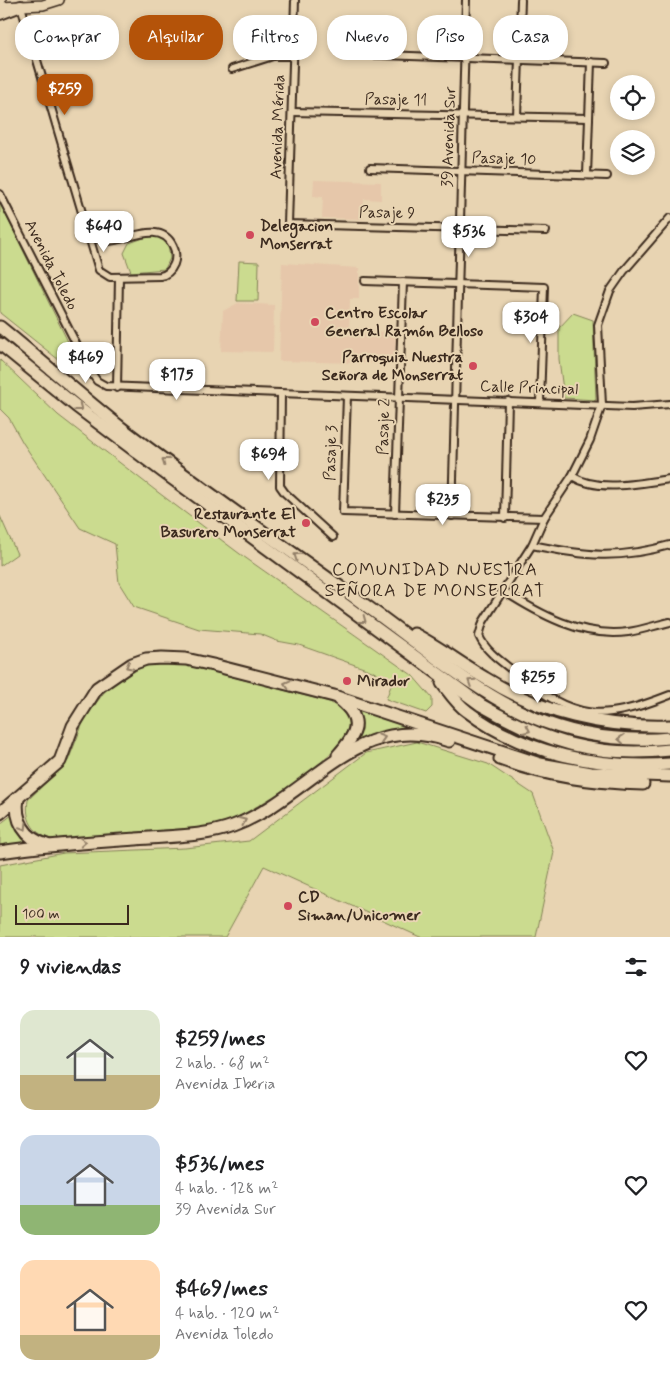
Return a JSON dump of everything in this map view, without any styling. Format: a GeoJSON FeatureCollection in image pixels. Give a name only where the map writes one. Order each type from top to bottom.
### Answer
{"type":"FeatureCollection","features":[{"type":"Feature","properties":{"kind":"highway"},"geometry":{"type":"LineString","coordinates":[[0,328],[123,429],[387,620],[447,667],[500,700],[533,717],[577,732],[629,739],[670,738]]}},
{"type":"Feature","properties":{"kind":"highway"},"geometry":{"type":"LineString","coordinates":[[0,344],[106,428],[435,673],[481,705],[543,737],[577,746],[634,753],[670,750]]}},
{"type":"Feature","properties":{"kind":"highway"},"geometry":{"type":"LineString","coordinates":[[387,620],[430,643],[516,696],[547,710],[573,718],[611,724],[670,726]]}},
{"type":"Feature","properties":{"kind":"highway"},"geometry":{"type":"LineString","coordinates":[[0,813],[60,761],[74,726],[92,693],[116,674],[146,659],[186,659],[334,696],[540,764],[607,774],[670,776]]}},
{"type":"Feature","properties":{"kind":"highway"},"geometry":{"type":"LineString","coordinates":[[435,673],[466,710],[508,734],[545,750],[578,758],[623,765],[670,764]]}},
{"type":"Feature","properties":{"kind":"highway"},"geometry":{"type":"LineString","coordinates":[[332,762],[349,743],[356,726],[351,711],[334,696]]}},
{"type":"Feature","properties":{"kind":"highway"},"geometry":{"type":"LineString","coordinates":[[0,852],[48,845],[206,833],[224,829],[267,810],[332,762],[381,737],[416,733],[444,739],[521,767],[549,774],[616,784],[670,784]]}},
{"type":"Feature","properties":{"kind":"highway"},"geometry":{"type":"LineString","coordinates":[[18,798],[18,816],[23,828],[36,840],[48,845]]}},
{"type":"Feature","properties":{"kind":"main road"},"geometry":{"type":"LineString","coordinates":[[0,14],[21,6]]}},
{"type":"Feature","properties":{"kind":"street"},"geometry":{"type":"LineString","coordinates":[[0,6],[43,5],[59,0]]}},
{"type":"Feature","properties":{"kind":"street","name":"Avenida Mérida"},"geometry":{"type":"LineString","coordinates":[[294,15],[295,0]]}},
{"type":"Feature","properties":{"kind":"street","name":"39 Avenida Sur"},"geometry":{"type":"LineString","coordinates":[[466,0],[466,15]]}},
{"type":"Feature","properties":{"kind":"street"},"geometry":{"type":"LineString","coordinates":[[520,0],[520,15]]}},
{"type":"Feature","properties":{"kind":"street"},"geometry":{"type":"LineString","coordinates":[[21,6],[98,270],[108,277],[166,275],[175,260],[175,251],[172,244],[164,236],[154,233],[142,233],[108,241],[88,233]]}},
{"type":"Feature","properties":{"kind":"street"},"geometry":{"type":"LineString","coordinates":[[232,69],[260,60]]}},
{"type":"Feature","properties":{"kind":"street","name":"Avenida Mérida"},"geometry":{"type":"LineString","coordinates":[[288,224],[293,60]]}},
{"type":"Feature","properties":{"kind":"street","name":"39 Avenida Sur"},"geometry":{"type":"LineString","coordinates":[[452,516],[459,228],[466,60]]}},
{"type":"Feature","properties":{"kind":"street"},"geometry":{"type":"LineString","coordinates":[[517,116],[519,60]]}},
{"type":"Feature","properties":{"kind":"street"},"geometry":{"type":"LineString","coordinates":[[543,60],[606,62]]}},
{"type":"Feature","properties":{"kind":"street"},"geometry":{"type":"LineString","coordinates":[[587,175],[591,62]]}},
{"type":"Feature","properties":{"kind":"street","name":"Pasaje 11"},"geometry":{"type":"LineString","coordinates":[[292,112],[589,118]]}},
{"type":"Feature","properties":{"kind":"street","name":"Pasaje 10"},"geometry":{"type":"LineString","coordinates":[[370,168],[608,176]]}},
{"type":"Feature","properties":{"kind":"street","name":"Avenida Toledo"},"geometry":{"type":"LineString","coordinates":[[0,194],[90,371],[100,383],[117,388]]}},
{"type":"Feature","properties":{"kind":"street"},"geometry":{"type":"LineString","coordinates":[[670,218],[624,271],[603,307],[598,324],[602,406],[590,440],[572,476],[544,518],[532,545],[483,622],[479,636],[484,646],[547,698],[579,710],[606,713],[628,711],[670,695]]}},
{"type":"Feature","properties":{"kind":"street","name":"Pasaje 9"},"geometry":{"type":"LineString","coordinates":[[288,224],[546,230]]}},
{"type":"Feature","properties":{"kind":"street"},"geometry":{"type":"LineString","coordinates":[[117,388],[119,277]]}},
{"type":"Feature","properties":{"kind":"street"},"geometry":{"type":"LineString","coordinates":[[365,281],[544,287],[540,402]]}},
{"type":"Feature","properties":{"kind":"street","name":"Pasaje 2"},"geometry":{"type":"LineString","coordinates":[[395,514],[403,282]]}},
{"type":"Feature","properties":{"kind":"street","name":"Calle Principal"},"geometry":{"type":"LineString","coordinates":[[117,388],[540,402],[602,406],[670,404]]}},
{"type":"Feature","properties":{"kind":"street"},"geometry":{"type":"LineString","coordinates":[[281,394],[280,486],[285,493],[334,537]]}},
{"type":"Feature","properties":{"kind":"street","name":"Pasaje 3"},"geometry":{"type":"LineString","coordinates":[[347,396],[343,512],[395,514]]}},
{"type":"Feature","properties":{"kind":"street"},"geometry":{"type":"LineString","coordinates":[[505,518],[508,401]]}},
{"type":"Feature","properties":{"kind":"street"},"geometry":{"type":"LineString","coordinates":[[572,476],[581,482],[592,484],[637,484],[670,479]]}},
{"type":"Feature","properties":{"kind":"street"},"geometry":{"type":"LineString","coordinates":[[395,514],[544,518]]}},
{"type":"Feature","properties":{"kind":"street"},"geometry":{"type":"LineString","coordinates":[[532,545],[579,555],[603,556],[635,554],[670,546]]}},
{"type":"Feature","properties":{"kind":"street"},"geometry":{"type":"LineString","coordinates":[[502,590],[550,618],[589,629],[627,632],[670,622]]}},
{"type":"Feature","properties":{"kind":"shaded area"},"geometry":{"type":"Polygon","coordinates":[[[314,180],[381,182],[381,200],[364,199],[363,219],[322,218],[323,197],[313,196],[314,180]]]}},
{"type":"Feature","properties":{"kind":"shaded area","name":"Centro Escolar General Ramón Belloso"},"geometry":{"type":"Polygon","coordinates":[[[282,263],[359,268],[359,299],[350,299],[349,331],[396,332],[395,364],[279,361],[282,263]]]}},
{"type":"Feature","properties":{"kind":"shaded area"},"geometry":{"type":"Polygon","coordinates":[[[238,303],[274,305],[273,352],[221,351],[223,311],[238,303]]]}},
{"type":"Feature","properties":{"kind":"green space"},"geometry":{"type":"Polygon","coordinates":[[[0,203],[72,350],[59,360],[0,313],[0,203]]]}},
{"type":"Feature","properties":{"kind":"green space"},"geometry":{"type":"Polygon","coordinates":[[[153,235],[168,243],[170,258],[165,269],[131,272],[124,253],[129,243],[153,235]]]}},
{"type":"Feature","properties":{"kind":"green space"},"geometry":{"type":"Polygon","coordinates":[[[239,261],[259,262],[258,301],[237,301],[239,261]]]}},
{"type":"Feature","properties":{"kind":"green space"},"geometry":{"type":"Polygon","coordinates":[[[573,313],[593,320],[596,400],[564,398],[559,359],[559,328],[573,313]]]}},
{"type":"Feature","properties":{"kind":"green space"},"geometry":{"type":"Polygon","coordinates":[[[0,360],[58,415],[155,490],[240,554],[412,675],[432,698],[432,707],[426,713],[386,699],[392,683],[372,671],[299,645],[277,641],[260,634],[199,629],[134,607],[119,583],[115,544],[80,528],[23,443],[9,418],[0,409],[0,360]]]}},
{"type":"Feature","properties":{"kind":"green space"},"geometry":{"type":"Polygon","coordinates":[[[0,516],[17,554],[0,566],[0,516]]]}},
{"type":"Feature","properties":{"kind":"green space"},"geometry":{"type":"Polygon","coordinates":[[[157,663],[190,666],[330,702],[341,710],[347,719],[345,734],[335,749],[299,779],[258,806],[227,822],[205,827],[50,839],[39,833],[34,829],[29,819],[28,800],[68,761],[85,718],[108,687],[140,668],[157,663]]]}},
{"type":"Feature","properties":{"kind":"green space"},"geometry":{"type":"Polygon","coordinates":[[[357,709],[419,729],[385,731],[357,742],[361,722],[357,709]]]}},
{"type":"Feature","properties":{"kind":"green space"},"geometry":{"type":"Polygon","coordinates":[[[417,742],[488,764],[533,794],[554,852],[536,937],[420,937],[264,866],[225,937],[0,937],[0,865],[64,853],[185,848],[249,841],[366,753],[417,742]]]}},
{"type":"Feature","properties":{"kind":"green space"},"geometry":{"type":"Polygon","coordinates":[[[12,815],[28,843],[0,847],[0,824],[12,815]]]}},
{"type":"Feature","properties":{"kind":"place","name":"Delegacion Monserrat"},"geometry":{"type":"Point","coordinates":[250,235]}},
{"type":"Feature","properties":{"kind":"place","name":"Centro Escolar General Ramón Belloso"},"geometry":{"type":"Point","coordinates":[315,322]}},
{"type":"Feature","properties":{"kind":"place","name":"Parroquia Nuestra Señora de Monserrat"},"geometry":{"type":"Point","coordinates":[473,366]}},
{"type":"Feature","properties":{"kind":"place","name":"Restaurante El Basurero Monserrat"},"geometry":{"type":"Point","coordinates":[306,523]}},
{"type":"Feature","properties":{"kind":"place","name":"Mirador"},"geometry":{"type":"Point","coordinates":[347,681]}},
{"type":"Feature","properties":{"kind":"place","name":"CD Siman/Unicomer"},"geometry":{"type":"Point","coordinates":[288,906]}},
{"type":"Feature","properties":{"kind":"district","name":"COMUNIDAD NUESTRA SEÑORA DE MONSERRAT"},"geometry":{"type":"Point","coordinates":[435,580]}}]}
